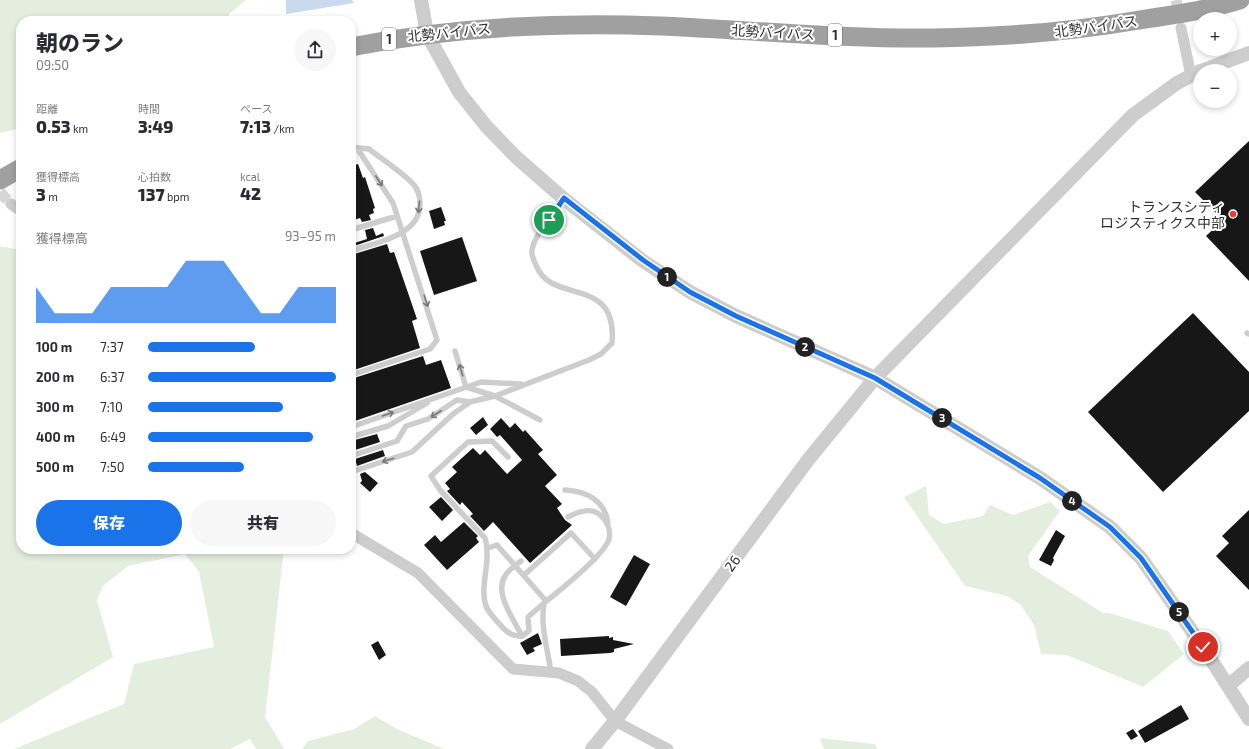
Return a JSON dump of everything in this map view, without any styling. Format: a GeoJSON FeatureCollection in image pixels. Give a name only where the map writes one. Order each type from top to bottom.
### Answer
{"type":"FeatureCollection","features":[{"type":"Feature","properties":{"kind":"highway","name":"北勢バイパス"},"geometry":{"type":"LineString","coordinates":[[356,46],[427,34],[506,27],[657,26],[923,38],[994,36],[1052,32],[1111,25],[1168,16],[1240,0]]}},
{"type":"Feature","properties":{"kind":"highway"},"geometry":{"type":"LineString","coordinates":[[0,180],[16,171]]}},
{"type":"Feature","properties":{"kind":"street"},"geometry":{"type":"LineString","coordinates":[[420,0],[427,34],[459,92],[486,126],[516,157],[564,198],[643,260],[690,292],[736,316],[875,378],[1040,478],[1110,527],[1141,558],[1203,647],[1249,718]]}},
{"type":"Feature","properties":{"kind":"street"},"geometry":{"type":"LineString","coordinates":[[1182,28],[1194,64]]}},
{"type":"Feature","properties":{"kind":"street","name":"26"},"geometry":{"type":"LineString","coordinates":[[1222,64],[1249,54]]}},
{"type":"Feature","properties":{"kind":"street","name":"26"},"geometry":{"type":"LineString","coordinates":[[592,749],[615,721],[808,460],[875,378],[1133,115],[1148,103],[1193,75]]}},
{"type":"Feature","properties":{"kind":"street"},"geometry":{"type":"LineString","coordinates":[[11,204],[16,208]]}},
{"type":"Feature","properties":{"kind":"street"},"geometry":{"type":"LineString","coordinates":[[356,536],[418,572],[513,669],[559,673],[578,682],[592,692],[615,721],[668,749]]}},
{"type":"Feature","properties":{"kind":"street"},"geometry":{"type":"LineString","coordinates":[[1228,686],[1249,668]]}},
{"type":"Feature","properties":{"kind":"lane"},"geometry":{"type":"LineString","coordinates":[[356,249],[404,232],[415,223],[420,209],[420,198],[415,186],[369,149],[358,148]]}},
{"type":"Feature","properties":{"kind":"lane"},"geometry":{"type":"LineString","coordinates":[[356,373],[430,349],[437,340],[393,203],[358,148]]}},
{"type":"Feature","properties":{"kind":"lane"},"geometry":{"type":"LineString","coordinates":[[356,470],[412,452],[452,414],[470,402],[495,396],[589,360],[601,354],[612,343],[612,319],[597,299],[547,281],[538,271],[534,260],[532,250],[539,234],[564,198]]}},
{"type":"Feature","properties":{"kind":"lane"},"geometry":{"type":"LineString","coordinates":[[356,228],[397,216]]}},
{"type":"Feature","properties":{"kind":"lane"},"geometry":{"type":"LineString","coordinates":[[455,351],[466,387]]}},
{"type":"Feature","properties":{"kind":"lane"},"geometry":{"type":"LineString","coordinates":[[356,425],[481,382],[525,384]]}},
{"type":"Feature","properties":{"kind":"lane"},"geometry":{"type":"LineString","coordinates":[[466,387],[495,396],[540,420]]}},
{"type":"Feature","properties":{"kind":"lane"},"geometry":{"type":"LineString","coordinates":[[356,436],[388,426],[438,397]]}},
{"type":"Feature","properties":{"kind":"lane"},"geometry":{"type":"LineString","coordinates":[[356,454],[397,441],[406,426],[428,419],[457,400],[470,402]]}},
{"type":"Feature","properties":{"kind":"lane"},"geometry":{"type":"LineString","coordinates":[[508,457],[492,441],[468,442],[431,476],[440,490],[485,538],[488,548],[484,597],[486,605],[507,632],[517,637],[522,636],[529,631],[528,616],[595,559],[605,547],[609,539],[604,508],[595,498],[565,490]]}},
{"type":"Feature","properties":{"kind":"lane"},"geometry":{"type":"LineString","coordinates":[[568,517],[577,512],[592,511],[598,513],[608,526]]}},
{"type":"Feature","properties":{"kind":"lane"},"geometry":{"type":"LineString","coordinates":[[524,575],[571,533],[595,559]]}},
{"type":"Feature","properties":{"kind":"lane"},"geometry":{"type":"LineString","coordinates":[[488,548],[497,545],[524,575],[545,602],[543,627],[548,646],[551,673]]}},
{"type":"Feature","properties":{"kind":"lane"},"geometry":{"type":"LineString","coordinates":[[521,561],[504,576],[502,584],[503,599],[522,636]]}},
{"type":"Feature","properties":{"kind":"green space"},"geometry":{"type":"Polygon","coordinates":[[[0,0],[246,0],[229,14],[229,16],[16,16],[16,129],[0,133],[0,0]]]}},
{"type":"Feature","properties":{"kind":"green space"},"geometry":{"type":"Polygon","coordinates":[[[0,246],[16,249],[16,554],[185,554],[128,566],[103,586],[97,600],[113,657],[0,724],[0,246]]]}},
{"type":"Feature","properties":{"kind":"green space"},"geometry":{"type":"Polygon","coordinates":[[[926,486],[929,515],[944,524],[983,516],[990,505],[1013,515],[1050,502],[1060,511],[1028,556],[1030,567],[1103,613],[1109,613],[1168,631],[1184,654],[1143,687],[1067,655],[1041,654],[1034,625],[1021,605],[1007,596],[965,586],[904,497],[926,486]]]}},
{"type":"Feature","properties":{"kind":"green space"},"geometry":{"type":"Polygon","coordinates":[[[185,554],[283,554],[265,717],[284,749],[256,749],[250,739],[230,749],[14,749],[124,704],[134,664],[214,647],[199,572],[185,554]]]}},
{"type":"Feature","properties":{"kind":"green space"},"geometry":{"type":"Polygon","coordinates":[[[375,716],[397,729],[444,749],[302,749],[308,741],[354,729],[375,716]]]}},
{"type":"Feature","properties":{"kind":"green space"},"geometry":{"type":"Polygon","coordinates":[[[820,738],[875,744],[877,749],[824,749],[820,738]]]}},
{"type":"Feature","properties":{"kind":"water"},"geometry":{"type":"Polygon","coordinates":[[[286,0],[352,0],[354,3],[286,14],[286,0]]]}},
{"type":"Feature","properties":{"kind":"building"},"geometry":{"type":"Polygon","coordinates":[[[1249,141],[1249,281],[1206,236],[1223,220],[1195,192],[1249,141]]]}},
{"type":"Feature","properties":{"kind":"building"},"geometry":{"type":"Polygon","coordinates":[[[358,164],[363,178],[365,177],[375,208],[373,209],[374,213],[369,215],[371,220],[362,222],[360,218],[356,219],[356,165],[358,164]]]}},
{"type":"Feature","properties":{"kind":"building"},"geometry":{"type":"Polygon","coordinates":[[[441,207],[446,221],[444,221],[445,225],[434,229],[429,211],[441,207]]]}},
{"type":"Feature","properties":{"kind":"building"},"geometry":{"type":"Polygon","coordinates":[[[373,228],[376,236],[383,233],[384,236],[356,245],[356,242],[367,239],[365,230],[373,228]]]}},
{"type":"Feature","properties":{"kind":"building"},"geometry":{"type":"Polygon","coordinates":[[[462,237],[477,281],[434,295],[420,251],[462,237]]]}},
{"type":"Feature","properties":{"kind":"building"},"geometry":{"type":"Polygon","coordinates":[[[387,244],[390,253],[394,252],[417,319],[412,321],[420,348],[356,369],[356,253],[387,244]]]}},
{"type":"Feature","properties":{"kind":"building"},"geometry":{"type":"Polygon","coordinates":[[[1193,313],[1249,372],[1249,411],[1163,492],[1088,412],[1193,313]]]}},
{"type":"Feature","properties":{"kind":"building"},"geometry":{"type":"Polygon","coordinates":[[[423,356],[426,365],[441,360],[451,388],[356,421],[356,377],[423,356]]]}},
{"type":"Feature","properties":{"kind":"building"},"geometry":{"type":"Polygon","coordinates":[[[483,417],[488,425],[476,435],[470,428],[483,417]]]}},
{"type":"Feature","properties":{"kind":"building"},"geometry":{"type":"Polygon","coordinates":[[[501,418],[510,428],[515,423],[523,432],[525,430],[543,450],[538,454],[557,475],[545,486],[562,504],[557,508],[565,520],[572,525],[530,563],[493,522],[484,531],[470,516],[473,514],[462,502],[460,505],[447,491],[450,489],[445,483],[457,472],[452,467],[473,448],[480,455],[485,450],[507,474],[522,460],[500,435],[497,437],[490,429],[501,418]]]}},
{"type":"Feature","properties":{"kind":"building"},"geometry":{"type":"Polygon","coordinates":[[[377,434],[380,442],[356,450],[356,440],[377,434]]]}},
{"type":"Feature","properties":{"kind":"building"},"geometry":{"type":"Polygon","coordinates":[[[383,450],[385,456],[357,466],[356,459],[383,450]]]}},
{"type":"Feature","properties":{"kind":"building"},"geometry":{"type":"Polygon","coordinates":[[[365,472],[378,483],[370,492],[360,483],[362,481],[360,474],[365,472]]]}},
{"type":"Feature","properties":{"kind":"building"},"geometry":{"type":"Polygon","coordinates":[[[441,497],[453,510],[442,521],[429,507],[441,497]]]}},
{"type":"Feature","properties":{"kind":"building"},"geometry":{"type":"Polygon","coordinates":[[[1249,510],[1249,590],[1216,556],[1229,543],[1222,536],[1249,510]]]}},
{"type":"Feature","properties":{"kind":"building"},"geometry":{"type":"Polygon","coordinates":[[[464,522],[478,536],[476,538],[479,542],[447,570],[424,545],[435,535],[441,542],[464,522]]]}},
{"type":"Feature","properties":{"kind":"building"},"geometry":{"type":"Polygon","coordinates":[[[1056,530],[1065,536],[1053,558],[1054,560],[1051,566],[1039,560],[1056,530]]]}},
{"type":"Feature","properties":{"kind":"building"},"geometry":{"type":"Polygon","coordinates":[[[634,555],[650,564],[626,606],[610,597],[634,555]]]}},
{"type":"Feature","properties":{"kind":"building"},"geometry":{"type":"Polygon","coordinates":[[[538,633],[542,644],[533,648],[535,651],[527,655],[520,643],[538,633]]]}},
{"type":"Feature","properties":{"kind":"building"},"geometry":{"type":"Polygon","coordinates":[[[609,636],[609,638],[613,637],[613,640],[634,644],[614,649],[614,652],[610,653],[561,656],[560,639],[609,636]]]}},
{"type":"Feature","properties":{"kind":"building"},"geometry":{"type":"Polygon","coordinates":[[[378,641],[386,655],[379,660],[371,645],[378,641]]]}},
{"type":"Feature","properties":{"kind":"building"},"geometry":{"type":"Polygon","coordinates":[[[1181,705],[1189,719],[1145,743],[1138,731],[1181,705]]]}},
{"type":"Feature","properties":{"kind":"building"},"geometry":{"type":"Polygon","coordinates":[[[1133,729],[1138,736],[1131,740],[1126,733],[1133,729]]]}},
{"type":"Feature","properties":{"kind":"tunnel"},"geometry":{"type":"LineString","coordinates":[[1176,0],[1180,19]]}},
{"type":"Feature","properties":{"kind":"tunnel"},"geometry":{"type":"LineString","coordinates":[[0,192],[11,204]]}},
{"type":"Feature","properties":{"kind":"place","name":"トランスシティ ロジスティクス中部"},"geometry":{"type":"Point","coordinates":[1233,214]}},
{"type":"Feature","properties":{"kind":"route"},"geometry":{"type":"LineString","coordinates":[[549,220],[564,198],[643,260],[690,292],[736,316],[875,378],[1040,478],[1110,527],[1141,558],[1203,647]]}}]}
